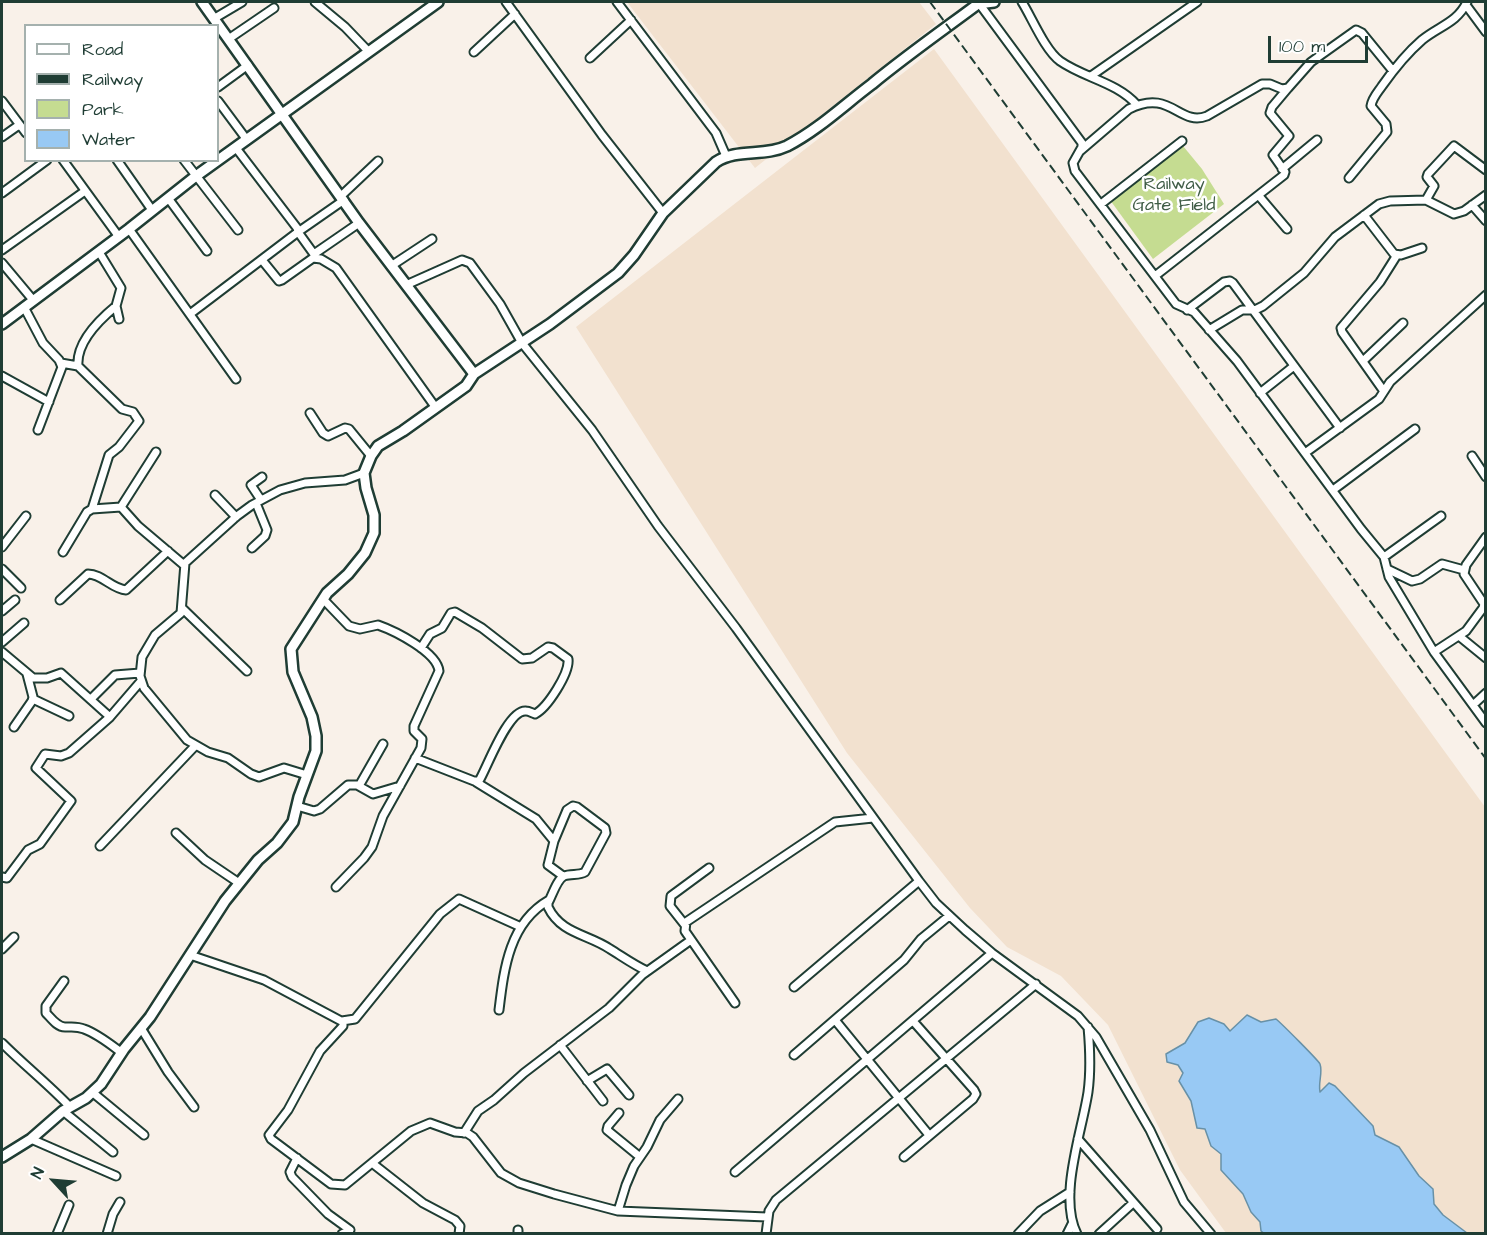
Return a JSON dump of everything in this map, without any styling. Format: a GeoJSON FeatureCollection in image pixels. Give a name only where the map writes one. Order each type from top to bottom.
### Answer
{"type":"FeatureCollection","features":[{"type":"Feature","properties":{"kind":"street"},"geometry":{"type":"LineString","coordinates":[[202,2],[217,24]]}},
{"type":"Feature","properties":{"kind":"street"},"geometry":{"type":"LineString","coordinates":[[219,24],[242,2]]}},
{"type":"Feature","properties":{"kind":"street"},"geometry":{"type":"LineString","coordinates":[[315,2],[345,27],[369,52]]}},
{"type":"Feature","properties":{"kind":"street"},"geometry":{"type":"LineString","coordinates":[[219,159],[438,2]]}},
{"type":"Feature","properties":{"kind":"street"},"geometry":{"type":"LineString","coordinates":[[506,2],[602,135],[663,213]]}},
{"type":"Feature","properties":{"kind":"street"},"geometry":{"type":"LineString","coordinates":[[617,2],[711,126],[726,156]]}},
{"type":"Feature","properties":{"kind":"street"},"geometry":{"type":"LineString","coordinates":[[2,1157],[30,1139],[66,1109],[92,1092],[112,1070],[239,884],[293,822],[316,751],[316,736],[312,717],[292,672],[291,649],[323,599],[365,553],[374,533],[374,515],[364,473],[378,446],[436,408],[465,386],[474,374],[522,343],[618,273],[634,255],[663,213],[716,162],[726,156],[773,152],[788,145],[832,116],[978,3],[994,2]]}},
{"type":"Feature","properties":{"kind":"street"},"geometry":{"type":"LineString","coordinates":[[1022,2],[1053,54],[1066,64],[1127,94],[1137,105]]}},
{"type":"Feature","properties":{"kind":"street"},"geometry":{"type":"LineString","coordinates":[[1091,76],[1197,2]]}},
{"type":"Feature","properties":{"kind":"street"},"geometry":{"type":"LineString","coordinates":[[978,3],[1082,142],[1073,167],[1176,304],[1194,312],[1237,361],[1384,557],[1389,577],[1434,652],[1485,723]]}},
{"type":"Feature","properties":{"kind":"street"},"geometry":{"type":"LineString","coordinates":[[1349,178],[1387,132],[1386,124],[1373,109],[1371,102],[1393,71],[1423,40],[1458,17],[1467,3],[1485,30]]}},
{"type":"Feature","properties":{"kind":"street"},"geometry":{"type":"LineString","coordinates":[[230,38],[274,8]]}},
{"type":"Feature","properties":{"kind":"street"},"geometry":{"type":"LineString","coordinates":[[474,52],[515,14]]}},
{"type":"Feature","properties":{"kind":"street"},"geometry":{"type":"LineString","coordinates":[[590,58],[630,20]]}},
{"type":"Feature","properties":{"kind":"street"},"geometry":{"type":"LineString","coordinates":[[219,26],[230,38],[359,223],[474,374]]}},
{"type":"Feature","properties":{"kind":"street"},"geometry":{"type":"LineString","coordinates":[[1155,276],[1282,178],[1285,172],[1273,155],[1275,150],[1288,140],[1288,135],[1270,113],[1272,107],[1311,62],[1356,30],[1362,33],[1393,71]]}},
{"type":"Feature","properties":{"kind":"street"},"geometry":{"type":"LineString","coordinates":[[219,86],[248,65]]}},
{"type":"Feature","properties":{"kind":"street"},"geometry":{"type":"LineString","coordinates":[[1080,151],[1129,109],[1137,105],[1161,102],[1197,119],[1207,116],[1262,84],[1270,84],[1282,89],[1288,88]]}},
{"type":"Feature","properties":{"kind":"street"},"geometry":{"type":"LineString","coordinates":[[219,102],[246,140]]}},
{"type":"Feature","properties":{"kind":"street"},"geometry":{"type":"LineString","coordinates":[[2,103],[24,131]]}},
{"type":"Feature","properties":{"kind":"street"},"geometry":{"type":"LineString","coordinates":[[2,137],[19,125]]}},
{"type":"Feature","properties":{"kind":"street"},"geometry":{"type":"LineString","coordinates":[[1282,168],[1317,140]]}},
{"type":"Feature","properties":{"kind":"street"},"geometry":{"type":"LineString","coordinates":[[1101,204],[1182,141]]}},
{"type":"Feature","properties":{"kind":"street"},"geometry":{"type":"LineString","coordinates":[[1426,200],[1434,186],[1427,177],[1428,174],[1454,146],[1485,170]]}},
{"type":"Feature","properties":{"kind":"street"},"geometry":{"type":"LineString","coordinates":[[236,147],[297,228],[315,256],[331,264],[341,274],[436,408]]}},
{"type":"Feature","properties":{"kind":"street"},"geometry":{"type":"LineString","coordinates":[[190,314],[342,198],[378,161]]}},
{"type":"Feature","properties":{"kind":"street"},"geometry":{"type":"LineString","coordinates":[[2,193],[46,162]]}},
{"type":"Feature","properties":{"kind":"street"},"geometry":{"type":"LineString","coordinates":[[64,162],[119,237]]}},
{"type":"Feature","properties":{"kind":"street"},"geometry":{"type":"LineString","coordinates":[[118,162],[152,210]]}},
{"type":"Feature","properties":{"kind":"street"},"geometry":{"type":"LineString","coordinates":[[186,162],[238,230]]}},
{"type":"Feature","properties":{"kind":"street"},"geometry":{"type":"LineString","coordinates":[[2,324],[215,162]]}},
{"type":"Feature","properties":{"kind":"street"},"geometry":{"type":"LineString","coordinates":[[2,250],[85,191]]}},
{"type":"Feature","properties":{"kind":"street"},"geometry":{"type":"LineString","coordinates":[[1259,195],[1287,229]]}},
{"type":"Feature","properties":{"kind":"street"},"geometry":{"type":"LineString","coordinates":[[1209,330],[1242,310],[1263,306],[1304,273],[1335,237],[1384,201],[1426,200],[1454,214],[1464,211],[1485,195]]}},
{"type":"Feature","properties":{"kind":"street"},"geometry":{"type":"LineString","coordinates":[[168,198],[207,251]]}},
{"type":"Feature","properties":{"kind":"street"},"geometry":{"type":"LineString","coordinates":[[1472,206],[1485,221]]}},
{"type":"Feature","properties":{"kind":"street"},"geometry":{"type":"LineString","coordinates":[[1364,215],[1391,252],[1397,255],[1422,248]]}},
{"type":"Feature","properties":{"kind":"street"},"geometry":{"type":"LineString","coordinates":[[262,260],[280,281],[359,223]]}},
{"type":"Feature","properties":{"kind":"street"},"geometry":{"type":"LineString","coordinates":[[129,229],[236,379]]}},
{"type":"Feature","properties":{"kind":"street"},"geometry":{"type":"LineString","coordinates":[[391,266],[432,239]]}},
{"type":"Feature","properties":{"kind":"street"},"geometry":{"type":"LineString","coordinates":[[99,252],[121,288],[116,306],[119,319]]}},
{"type":"Feature","properties":{"kind":"street"},"geometry":{"type":"LineString","coordinates":[[1383,390],[1341,328],[1383,278],[1397,255]]}},
{"type":"Feature","properties":{"kind":"street"},"geometry":{"type":"LineString","coordinates":[[406,285],[462,260],[467,260],[500,304],[522,343],[592,430],[658,526],[736,628],[919,881],[949,916],[992,953],[1078,1016],[1096,1037],[1150,1130],[1184,1202],[1211,1233]]}},
{"type":"Feature","properties":{"kind":"street"},"geometry":{"type":"LineString","coordinates":[[2,263],[33,300]]}},
{"type":"Feature","properties":{"kind":"street"},"geometry":{"type":"LineString","coordinates":[[1186,310],[1227,281],[1233,283],[1340,428]]}},
{"type":"Feature","properties":{"kind":"street"},"geometry":{"type":"LineString","coordinates":[[1305,453],[1382,396],[1383,390],[1390,382],[1485,295]]}},
{"type":"Feature","properties":{"kind":"street"},"geometry":{"type":"LineString","coordinates":[[78,366],[77,355],[90,333],[103,316],[116,306]]}},
{"type":"Feature","properties":{"kind":"street"},"geometry":{"type":"LineString","coordinates":[[24,307],[43,343],[61,363],[78,366],[122,410],[133,412],[140,421],[119,447],[109,455],[92,509]]}},
{"type":"Feature","properties":{"kind":"street"},"geometry":{"type":"LineString","coordinates":[[1363,361],[1403,323]]}},
{"type":"Feature","properties":{"kind":"street"},"geometry":{"type":"LineString","coordinates":[[38,430],[61,372],[61,363]]}},
{"type":"Feature","properties":{"kind":"street"},"geometry":{"type":"LineString","coordinates":[[1260,393],[1294,366]]}},
{"type":"Feature","properties":{"kind":"street"},"geometry":{"type":"LineString","coordinates":[[2,376],[49,402]]}},
{"type":"Feature","properties":{"kind":"street"},"geometry":{"type":"LineString","coordinates":[[310,413],[323,433],[328,436],[345,428],[349,429],[371,456]]}},
{"type":"Feature","properties":{"kind":"street"},"geometry":{"type":"LineString","coordinates":[[1333,490],[1415,429]]}},
{"type":"Feature","properties":{"kind":"street"},"geometry":{"type":"LineString","coordinates":[[121,507],[156,452]]}},
{"type":"Feature","properties":{"kind":"street"},"geometry":{"type":"LineString","coordinates":[[1472,456],[1485,477]]}},
{"type":"Feature","properties":{"kind":"street"},"geometry":{"type":"LineString","coordinates":[[2,877],[7,878],[28,850],[40,844],[71,801],[36,768],[45,754],[60,756],[69,753],[110,717],[140,677],[142,657],[155,635],[178,617],[182,608],[184,565],[189,557],[236,517],[290,486],[345,480],[364,473]]}},
{"type":"Feature","properties":{"kind":"street"},"geometry":{"type":"LineString","coordinates":[[252,548],[265,536],[267,530],[259,502],[251,485],[261,477]]}},
{"type":"Feature","properties":{"kind":"street"},"geometry":{"type":"LineString","coordinates":[[215,495],[236,517]]}},
{"type":"Feature","properties":{"kind":"street"},"geometry":{"type":"LineString","coordinates":[[63,552],[82,516],[92,509],[121,507]]}},
{"type":"Feature","properties":{"kind":"street"},"geometry":{"type":"LineString","coordinates":[[121,507],[138,526],[184,565]]}},
{"type":"Feature","properties":{"kind":"street"},"geometry":{"type":"LineString","coordinates":[[2,548],[26,516]]}},
{"type":"Feature","properties":{"kind":"street"},"geometry":{"type":"LineString","coordinates":[[1384,557],[1441,516]]}},
{"type":"Feature","properties":{"kind":"street"},"geometry":{"type":"LineString","coordinates":[[1434,652],[1470,628],[1485,604],[1466,579],[1464,570],[1485,537]]}},
{"type":"Feature","properties":{"kind":"street"},"geometry":{"type":"LineString","coordinates":[[60,600],[83,577],[91,573],[126,590],[168,551]]}},
{"type":"Feature","properties":{"kind":"street"},"geometry":{"type":"LineString","coordinates":[[1387,569],[1412,581],[1420,579],[1442,564],[1464,570]]}},
{"type":"Feature","properties":{"kind":"street"},"geometry":{"type":"LineString","coordinates":[[2,569],[21,588]]}},
{"type":"Feature","properties":{"kind":"street"},"geometry":{"type":"LineString","coordinates":[[323,599],[349,626],[360,629],[378,625],[421,648],[432,657],[439,671],[414,726],[414,732],[422,739],[415,758],[383,816],[372,846],[364,858],[336,887]]}},
{"type":"Feature","properties":{"kind":"street"},"geometry":{"type":"LineString","coordinates":[[2,611],[15,600]]}},
{"type":"Feature","properties":{"kind":"street"},"geometry":{"type":"LineString","coordinates":[[182,608],[247,672]]}},
{"type":"Feature","properties":{"kind":"street"},"geometry":{"type":"LineString","coordinates":[[421,648],[432,631],[442,628],[451,613],[455,612],[482,628],[522,659],[532,658],[548,647],[553,648],[569,661],[568,668],[560,682],[540,711],[535,714],[521,712],[505,728],[477,782]]}},
{"type":"Feature","properties":{"kind":"street"},"geometry":{"type":"LineString","coordinates":[[2,642],[24,622]]}},
{"type":"Feature","properties":{"kind":"street"},"geometry":{"type":"LineString","coordinates":[[1460,636],[1485,658]]}},
{"type":"Feature","properties":{"kind":"street"},"geometry":{"type":"LineString","coordinates":[[2,652],[33,678],[47,678],[61,673],[110,717]]}},
{"type":"Feature","properties":{"kind":"street"},"geometry":{"type":"LineString","coordinates":[[14,727],[33,699],[27,674]]}},
{"type":"Feature","properties":{"kind":"street"},"geometry":{"type":"LineString","coordinates":[[91,699],[115,675],[140,677],[187,740],[195,746],[224,756],[259,777],[284,768],[307,775]]}},
{"type":"Feature","properties":{"kind":"street"},"geometry":{"type":"LineString","coordinates":[[1473,705],[1485,693]]}},
{"type":"Feature","properties":{"kind":"street"},"geometry":{"type":"LineString","coordinates":[[33,699],[69,716]]}},
{"type":"Feature","properties":{"kind":"street"},"geometry":{"type":"LineString","coordinates":[[359,786],[383,744]]}},
{"type":"Feature","properties":{"kind":"street"},"geometry":{"type":"LineString","coordinates":[[100,846],[195,746]]}},
{"type":"Feature","properties":{"kind":"street"},"geometry":{"type":"LineString","coordinates":[[415,758],[477,782],[536,819],[554,841]]}},
{"type":"Feature","properties":{"kind":"street"},"geometry":{"type":"LineString","coordinates":[[297,806],[314,811],[320,809],[345,787],[354,785],[371,794],[400,786]]}},
{"type":"Feature","properties":{"kind":"street"},"geometry":{"type":"LineString","coordinates":[[573,806],[606,831],[584,874],[563,876],[548,865],[554,841],[567,810],[573,806]]}},
{"type":"Feature","properties":{"kind":"street"},"geometry":{"type":"LineString","coordinates":[[685,925],[689,920],[835,822],[873,818]]}},
{"type":"Feature","properties":{"kind":"street"},"geometry":{"type":"LineString","coordinates":[[176,833],[205,860],[239,884]]}},
{"type":"Feature","properties":{"kind":"street"},"geometry":{"type":"LineString","coordinates":[[709,868],[671,896],[670,906],[685,925],[685,931],[735,1004]]}},
{"type":"Feature","properties":{"kind":"street"},"geometry":{"type":"LineString","coordinates":[[563,876],[549,900],[550,911],[566,929],[611,949],[630,963],[647,971]]}},
{"type":"Feature","properties":{"kind":"street"},"geometry":{"type":"LineString","coordinates":[[794,987],[919,881]]}},
{"type":"Feature","properties":{"kind":"street"},"geometry":{"type":"LineString","coordinates":[[190,955],[264,980],[342,1021],[356,1019],[440,914],[459,899],[521,927]]}},
{"type":"Feature","properties":{"kind":"street"},"geometry":{"type":"LineString","coordinates":[[500,1010],[505,965],[521,927],[535,910],[549,900]]}},
{"type":"Feature","properties":{"kind":"street"},"geometry":{"type":"LineString","coordinates":[[794,1054],[904,960],[921,939],[949,916]]}},
{"type":"Feature","properties":{"kind":"street"},"geometry":{"type":"LineString","coordinates":[[2,949],[14,937]]}},
{"type":"Feature","properties":{"kind":"street"},"geometry":{"type":"LineString","coordinates":[[464,1133],[478,1110],[494,1100],[524,1073],[609,1008],[647,971],[692,940]]}},
{"type":"Feature","properties":{"kind":"street"},"geometry":{"type":"LineString","coordinates":[[735,1172],[992,953]]}},
{"type":"Feature","properties":{"kind":"street"},"geometry":{"type":"LineString","coordinates":[[64,981],[46,1006],[46,1013],[58,1025],[85,1029],[122,1053]]}},
{"type":"Feature","properties":{"kind":"street"},"geometry":{"type":"LineString","coordinates":[[766,1233],[767,1217],[771,1205],[776,1200],[1036,984]]}},
{"type":"Feature","properties":{"kind":"street"},"geometry":{"type":"LineString","coordinates":[[835,1020],[929,1135]]}},
{"type":"Feature","properties":{"kind":"street"},"geometry":{"type":"LineString","coordinates":[[342,1021],[343,1026],[320,1051],[288,1110],[269,1135],[271,1139],[331,1184],[345,1185],[411,1131],[430,1123],[473,1137],[495,1168],[509,1179],[554,1194],[618,1211],[767,1217]]}},
{"type":"Feature","properties":{"kind":"street"},"geometry":{"type":"LineString","coordinates":[[904,1157],[976,1094],[913,1021]]}},
{"type":"Feature","properties":{"kind":"street"},"geometry":{"type":"LineString","coordinates":[[1077,1233],[1072,1224],[1070,1192],[1088,1092],[1091,1060],[1088,1027]]}},
{"type":"Feature","properties":{"kind":"street"},"geometry":{"type":"LineString","coordinates":[[141,1028],[172,1078],[194,1107]]}},
{"type":"Feature","properties":{"kind":"street"},"geometry":{"type":"LineString","coordinates":[[2,1043],[28,1069],[42,1078],[66,1109],[113,1152]]}},
{"type":"Feature","properties":{"kind":"street"},"geometry":{"type":"LineString","coordinates":[[560,1045],[603,1101]]}},
{"type":"Feature","properties":{"kind":"street"},"geometry":{"type":"LineString","coordinates":[[587,1081],[607,1069],[629,1095]]}},
{"type":"Feature","properties":{"kind":"street"},"geometry":{"type":"LineString","coordinates":[[92,1092],[144,1135]]}},
{"type":"Feature","properties":{"kind":"street"},"geometry":{"type":"LineString","coordinates":[[618,1211],[628,1178],[660,1120],[678,1099]]}},
{"type":"Feature","properties":{"kind":"street"},"geometry":{"type":"LineString","coordinates":[[619,1113],[607,1130],[640,1157]]}},
{"type":"Feature","properties":{"kind":"street"},"geometry":{"type":"LineString","coordinates":[[30,1139],[116,1176]]}},
{"type":"Feature","properties":{"kind":"street"},"geometry":{"type":"LineString","coordinates":[[1078,1139],[1157,1229]]}},
{"type":"Feature","properties":{"kind":"street"},"geometry":{"type":"LineString","coordinates":[[297,1158],[290,1172],[292,1177],[328,1214],[350,1230],[342,1233]]}},
{"type":"Feature","properties":{"kind":"street"},"geometry":{"type":"LineString","coordinates":[[372,1163],[423,1203],[455,1220],[460,1226],[459,1233]]}},
{"type":"Feature","properties":{"kind":"street"},"geometry":{"type":"LineString","coordinates":[[1018,1233],[1040,1211],[1070,1192]]}},
{"type":"Feature","properties":{"kind":"street"},"geometry":{"type":"LineString","coordinates":[[106,1233],[112,1214],[120,1202]]}},
{"type":"Feature","properties":{"kind":"street"},"geometry":{"type":"LineString","coordinates":[[1099,1233],[1132,1203]]}},
{"type":"Feature","properties":{"kind":"street"},"geometry":{"type":"LineString","coordinates":[[57,1233],[69,1205]]}},
{"type":"Feature","properties":{"kind":"street"},"geometry":{"type":"LineString","coordinates":[[1067,1233],[1072,1224]]}},
{"type":"Feature","properties":{"kind":"shaded area"},"geometry":{"type":"Polygon","coordinates":[[[627,2],[919,2],[936,24],[755,168],[627,2]]]}},
{"type":"Feature","properties":{"kind":"shaded area"},"geometry":{"type":"Polygon","coordinates":[[[934,49],[1485,807],[1485,1233],[1226,1233],[1180,1170],[1108,1025],[1061,976],[1007,947],[970,908],[847,753],[576,327],[934,49]]]}},
{"type":"Feature","properties":{"kind":"green space","name":"Railway Gate Field"},"geometry":{"type":"Polygon","coordinates":[[[1183,146],[1202,169],[1224,204],[1153,259],[1110,200],[1177,147],[1183,146]]]}},
{"type":"Feature","properties":{"kind":"water"},"geometry":{"type":"Polygon","coordinates":[[[1247,1015],[1261,1022],[1276,1019],[1292,1034],[1320,1064],[1320,1092],[1329,1083],[1335,1086],[1373,1126],[1375,1135],[1399,1147],[1419,1176],[1433,1189],[1434,1204],[1443,1215],[1467,1233],[1265,1234],[1261,1231],[1260,1222],[1251,1212],[1243,1194],[1221,1170],[1221,1154],[1211,1146],[1205,1129],[1197,1128],[1191,1101],[1179,1081],[1183,1073],[1178,1065],[1167,1062],[1166,1054],[1185,1043],[1198,1022],[1209,1018],[1224,1024],[1230,1031],[1247,1015]]]}},
{"type":"Feature","properties":{"kind":"railway"},"geometry":{"type":"LineString","coordinates":[[930,2],[1486,759]]}}]}
